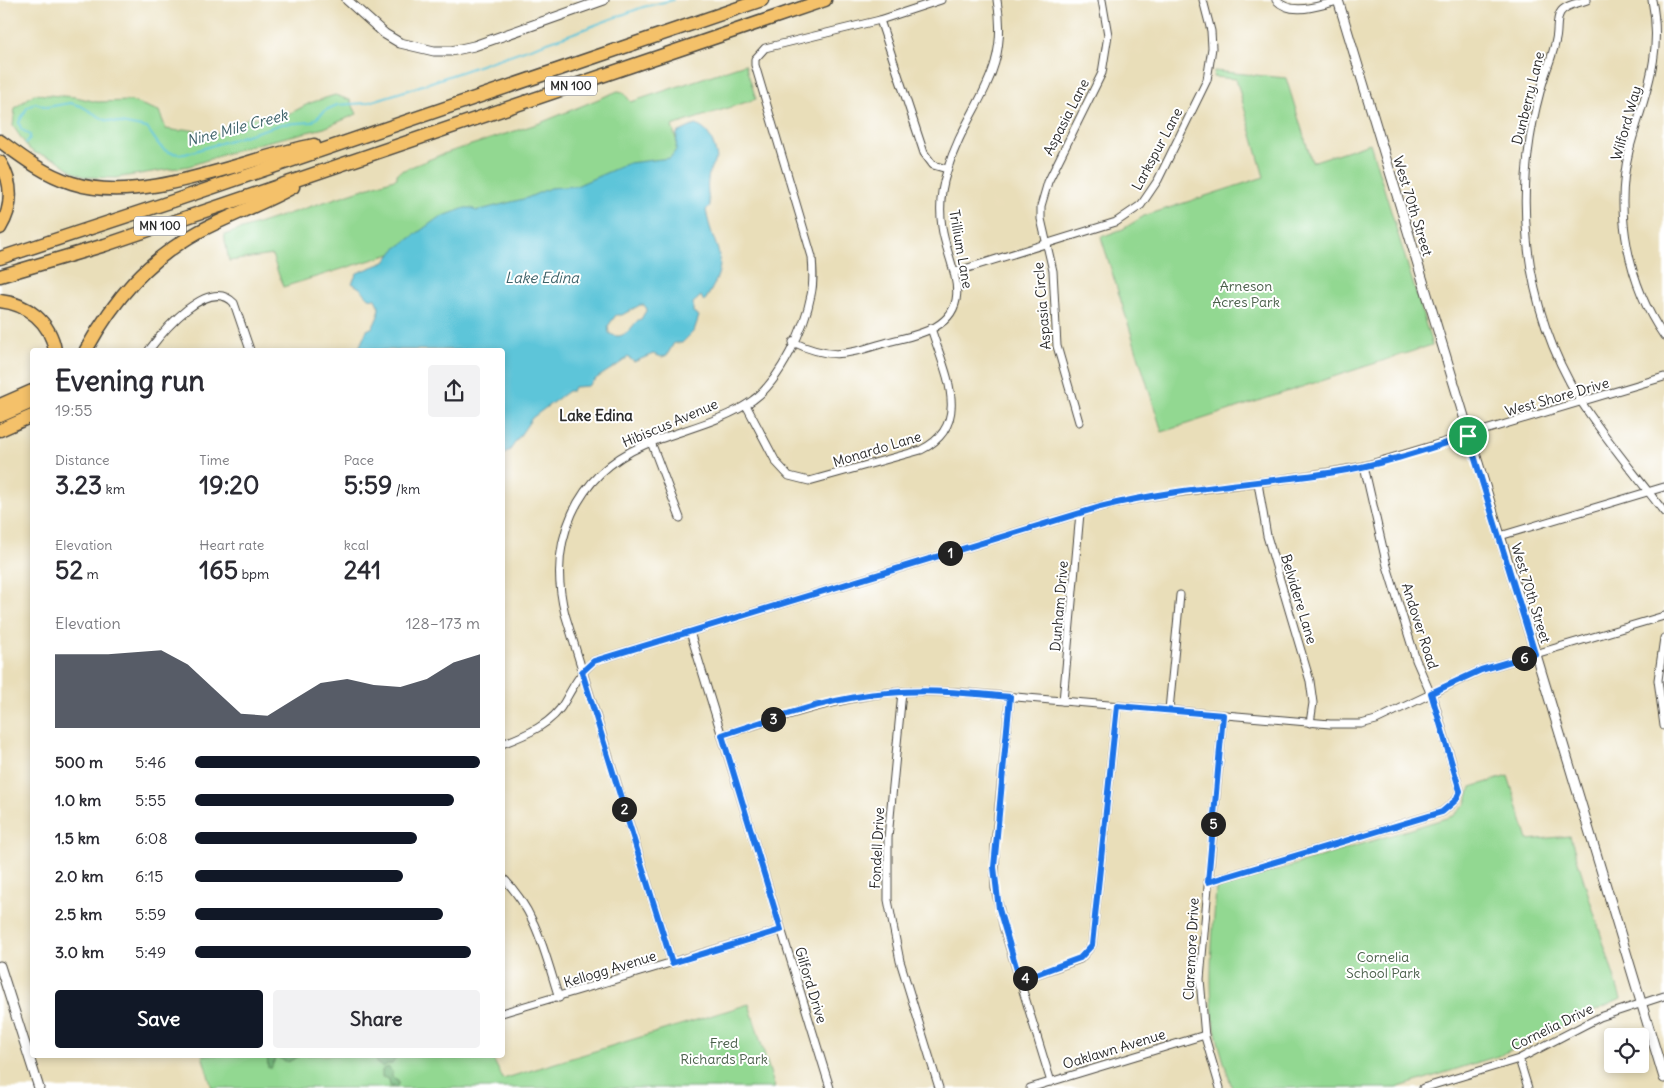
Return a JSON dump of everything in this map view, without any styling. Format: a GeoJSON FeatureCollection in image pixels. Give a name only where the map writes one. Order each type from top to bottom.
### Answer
{"type":"FeatureCollection","features":[{"type":"Feature","properties":{"kind":"highway","name":"MN 100"},"geometry":{"type":"LineString","coordinates":[[0,258],[762,0]]}},
{"type":"Feature","properties":{"kind":"highway","name":"MN 100"},"geometry":{"type":"LineString","coordinates":[[0,276],[105,245],[825,0]]}},
{"type":"Feature","properties":{"kind":"highway"},"geometry":{"type":"LineString","coordinates":[[0,140],[33,165],[55,177],[90,188],[110,189],[188,178],[307,147],[361,136]]}},
{"type":"Feature","properties":{"kind":"highway"},"geometry":{"type":"LineString","coordinates":[[0,162],[10,188],[8,210],[0,228]]}},
{"type":"Feature","properties":{"kind":"highway"},"geometry":{"type":"LineString","coordinates":[[87,348],[116,301],[152,265],[200,232],[276,197],[318,172]]}},
{"type":"Feature","properties":{"kind":"highway"},"geometry":{"type":"LineString","coordinates":[[0,301],[20,306],[34,313],[50,331],[54,348]]}},
{"type":"Feature","properties":{"kind":"highway"},"geometry":{"type":"LineString","coordinates":[[0,405],[30,392]]}},
{"type":"Feature","properties":{"kind":"highway"},"geometry":{"type":"LineString","coordinates":[[0,416],[30,403]]}},
{"type":"Feature","properties":{"kind":"highway"},"geometry":{"type":"LineString","coordinates":[[0,430],[30,417]]}},
{"type":"Feature","properties":{"kind":"street"},"geometry":{"type":"LineString","coordinates":[[347,0],[385,34],[400,43],[434,51],[451,51],[474,46],[604,0]]}},
{"type":"Feature","properties":{"kind":"street"},"geometry":{"type":"LineString","coordinates":[[941,0],[880,20],[924,153],[933,165],[947,169]]}},
{"type":"Feature","properties":{"kind":"street","name":"Trillium Lane"},"geometry":{"type":"LineString","coordinates":[[793,342],[824,354],[838,355],[931,328],[942,322],[955,304],[957,283],[942,227],[942,189],[947,169],[994,69],[1000,35],[998,0]]}},
{"type":"Feature","properties":{"kind":"street","name":"Aspasia Lane"},"geometry":{"type":"LineString","coordinates":[[1047,244],[1041,219],[1043,194],[1098,82],[1107,54],[1108,35],[1102,0]]}},
{"type":"Feature","properties":{"kind":"street","name":"Larkspur Lane"},"geometry":{"type":"LineString","coordinates":[[955,272],[1116,222],[1129,215],[1150,193],[1207,80],[1212,48],[1212,31],[1203,0]]}},
{"type":"Feature","properties":{"kind":"street"},"geometry":{"type":"LineString","coordinates":[[1276,0],[1287,8],[1294,9],[1338,0]]}},
{"type":"Feature","properties":{"kind":"street","name":"West 70th Street"},"geometry":{"type":"LineString","coordinates":[[1338,0],[1468,436],[1664,1078]]}},
{"type":"Feature","properties":{"kind":"street","name":"Dunberry Lane"},"geometry":{"type":"LineString","coordinates":[[1587,0],[1564,8],[1559,14],[1556,39],[1530,131],[1524,200],[1527,244],[1538,303],[1563,368],[1582,402],[1664,512]]}},
{"type":"Feature","properties":{"kind":"street","name":"Wilford Way"},"geometry":{"type":"LineString","coordinates":[[1652,0],[1657,22],[1656,61],[1629,153],[1623,204],[1624,230],[1636,280],[1645,304],[1664,336]]}},
{"type":"Feature","properties":{"kind":"street","name":"Hibiscus Avenue"},"geometry":{"type":"LineString","coordinates":[[672,963],[560,595],[558,576],[563,537],[578,501],[602,472],[630,452],[651,442],[746,405],[775,378],[808,310],[812,293],[812,257],[755,59],[765,48],[880,20]]}},
{"type":"Feature","properties":{"kind":"street","name":"Aspasia Circle"},"geometry":{"type":"LineString","coordinates":[[1047,244],[1053,271],[1057,346],[1079,422]]}},
{"type":"Feature","properties":{"kind":"street"},"geometry":{"type":"LineString","coordinates":[[152,348],[167,329],[203,299],[216,294],[230,298],[234,303],[249,348]]}},
{"type":"Feature","properties":{"kind":"street","name":"Monardo Lane"},"geometry":{"type":"LineString","coordinates":[[746,405],[776,462],[789,476],[798,480],[818,480],[921,450],[932,444],[947,427],[952,404],[931,328]]}},
{"type":"Feature","properties":{"kind":"street","name":"West Shore Drive"},"geometry":{"type":"LineString","coordinates":[[505,743],[518,738],[550,720],[565,701],[582,672],[594,661],[1124,501],[1364,466],[1664,377]]}},
{"type":"Feature","properties":{"kind":"street"},"geometry":{"type":"LineString","coordinates":[[651,442],[680,518]]}},
{"type":"Feature","properties":{"kind":"street","name":"Andover Road"},"geometry":{"type":"LineString","coordinates":[[1208,882],[1442,812],[1456,800],[1460,791],[1431,693],[1416,660],[1388,566],[1364,466]]}},
{"type":"Feature","properties":{"kind":"street","name":"Belvidere Lane"},"geometry":{"type":"LineString","coordinates":[[1258,482],[1267,536],[1310,681],[1313,703],[1310,723]]}},
{"type":"Feature","properties":{"kind":"street"},"geometry":{"type":"LineString","coordinates":[[1500,536],[1664,487]]}},
{"type":"Feature","properties":{"kind":"street","name":"Dunham Drive"},"geometry":{"type":"LineString","coordinates":[[1063,701],[1080,513]]}},
{"type":"Feature","properties":{"kind":"street"},"geometry":{"type":"LineString","coordinates":[[1169,710],[1180,596]]}},
{"type":"Feature","properties":{"kind":"street"},"geometry":{"type":"LineString","coordinates":[[722,735],[817,706],[852,698],[902,692],[957,692],[1310,723],[1361,724],[1376,720],[1481,670],[1664,616]]}},
{"type":"Feature","properties":{"kind":"street","name":"Gilford Drive"},"geometry":{"type":"LineString","coordinates":[[690,632],[830,1088]]}},
{"type":"Feature","properties":{"kind":"street"},"geometry":{"type":"LineString","coordinates":[[1664,638],[1658,680],[1664,726]]}},
{"type":"Feature","properties":{"kind":"street","name":"Fondell Drive"},"geometry":{"type":"LineString","coordinates":[[902,692],[888,838],[888,900],[900,960],[939,1088]]}},
{"type":"Feature","properties":{"kind":"street"},"geometry":{"type":"LineString","coordinates":[[1010,697],[994,867],[999,909],[1051,1082]]}},
{"type":"Feature","properties":{"kind":"street"},"geometry":{"type":"LineString","coordinates":[[1020,980],[1080,958],[1092,945],[1117,706]]}},
{"type":"Feature","properties":{"kind":"street","name":"Claremore Drive"},"geometry":{"type":"LineString","coordinates":[[1220,1088],[1205,1034],[1200,979],[1223,715]]}},
{"type":"Feature","properties":{"kind":"street"},"geometry":{"type":"LineString","coordinates":[[505,880],[521,898],[532,916],[559,998]]}},
{"type":"Feature","properties":{"kind":"street","name":"Kellogg Avenue"},"geometry":{"type":"LineString","coordinates":[[505,1011],[559,998],[781,930]]}},
{"type":"Feature","properties":{"kind":"street"},"geometry":{"type":"LineString","coordinates":[[0,966],[39,1088]]}},
{"type":"Feature","properties":{"kind":"street","name":"Cornelia Drive"},"geometry":{"type":"LineString","coordinates":[[1423,1088],[1520,1059],[1552,1044],[1594,1020],[1664,996]]}},
{"type":"Feature","properties":{"kind":"street","name":"Oaklawn Avenue"},"geometry":{"type":"LineString","coordinates":[[1030,1088],[1205,1034]]}},
{"type":"Feature","properties":{"kind":"street"},"geometry":{"type":"LineString","coordinates":[[1520,1059],[1528,1088]]}},
{"type":"Feature","properties":{"kind":"green space"},"geometry":{"type":"Polygon","coordinates":[[[745,64],[756,99],[672,126],[684,164],[283,287],[272,255],[229,261],[224,235],[397,178],[397,174],[401,171],[443,154],[540,123],[618,91],[623,92],[631,102],[745,64]]]}},
{"type":"Feature","properties":{"kind":"green space","name":"Arneson Acres Park"},"geometry":{"type":"Polygon","coordinates":[[[1214,71],[1286,78],[1312,162],[1370,143],[1432,345],[1162,432],[1101,237],[1123,229],[1144,216],[1264,177],[1236,79],[1213,77],[1214,71]]]}},
{"type":"Feature","properties":{"kind":"green space"},"geometry":{"type":"Polygon","coordinates":[[[34,94],[76,97],[97,102],[131,101],[159,111],[166,129],[180,131],[184,129],[218,134],[231,129],[250,117],[265,119],[285,116],[310,103],[335,95],[350,100],[357,114],[324,128],[249,146],[189,166],[115,178],[85,177],[74,172],[56,159],[35,153],[28,148],[13,126],[15,108],[34,94]]]}},
{"type":"Feature","properties":{"kind":"green space","name":"Cornelia School Park"},"geometry":{"type":"Polygon","coordinates":[[[1508,776],[1528,840],[1570,836],[1621,999],[1498,1056],[1396,1088],[1232,1088],[1218,1043],[1211,993],[1211,959],[1216,889],[1453,816],[1466,804],[1471,787],[1508,776]]]}},
{"type":"Feature","properties":{"kind":"green space","name":"Fred Richards Park"},"geometry":{"type":"Polygon","coordinates":[[[749,1004],[775,1088],[212,1088],[203,1058],[492,1058],[503,1079],[749,1004]]]}},
{"type":"Feature","properties":{"kind":"green space"},"geometry":{"type":"Polygon","coordinates":[[[267,1058],[276,1058],[271,1068],[268,1068],[267,1058]]]}},
{"type":"Feature","properties":{"kind":"green space"},"geometry":{"type":"Polygon","coordinates":[[[278,1058],[295,1058],[288,1062],[278,1058]]]}},
{"type":"Feature","properties":{"kind":"green space"},"geometry":{"type":"Polygon","coordinates":[[[376,1058],[396,1058],[392,1064],[387,1064],[383,1067],[376,1063],[376,1058]]]}},
{"type":"Feature","properties":{"kind":"green space"},"geometry":{"type":"Polygon","coordinates":[[[388,1067],[392,1071],[392,1077],[398,1080],[396,1087],[390,1086],[389,1079],[382,1077],[382,1070],[388,1067]]]}},
{"type":"Feature","properties":{"kind":"water","name":"Lake Edina"},"geometry":{"type":"Polygon","coordinates":[[[695,125],[704,130],[711,138],[717,158],[709,174],[708,193],[710,206],[706,210],[720,265],[713,287],[704,302],[701,296],[693,303],[693,312],[699,316],[694,331],[682,343],[674,343],[667,355],[662,357],[653,354],[634,362],[628,357],[588,386],[574,387],[572,391],[568,391],[532,418],[510,450],[505,454],[505,348],[359,348],[367,330],[373,327],[378,316],[379,307],[375,299],[369,298],[352,283],[357,273],[385,262],[394,250],[438,218],[465,208],[472,208],[476,211],[527,198],[550,188],[576,186],[629,163],[670,158],[676,150],[677,133],[695,125]],[[640,305],[622,315],[616,315],[608,326],[609,333],[618,336],[622,335],[641,319],[647,309],[644,305],[640,305]]]}},
{"type":"Feature","properties":{"kind":"waterway","name":"Nine Mile Creek"},"geometry":{"type":"LineString","coordinates":[[26,143],[30,135],[21,129],[19,122],[27,108],[35,103],[47,107],[70,103],[81,106],[105,120],[147,128],[165,151],[185,154],[282,124],[312,122],[326,110],[337,105],[366,103],[408,90],[643,7],[673,0]]}},
{"type":"Feature","properties":{"kind":"district","name":"Lake Edina"},"geometry":{"type":"Point","coordinates":[596,416]}},
{"type":"Feature","properties":{"kind":"route"},"geometry":{"type":"LineString","coordinates":[[1468,436],[1535,654],[1481,670],[1431,693],[1460,791],[1456,800],[1442,812],[1208,882],[1223,715],[1117,706],[1092,945],[1088,952],[1072,962],[1020,980],[999,909],[994,867],[1010,697],[922,691],[886,693],[852,698],[817,706],[722,735],[781,930],[672,963],[582,672],[594,661],[1100,507],[1148,497],[1331,473],[1396,458],[1468,436]]}}]}
